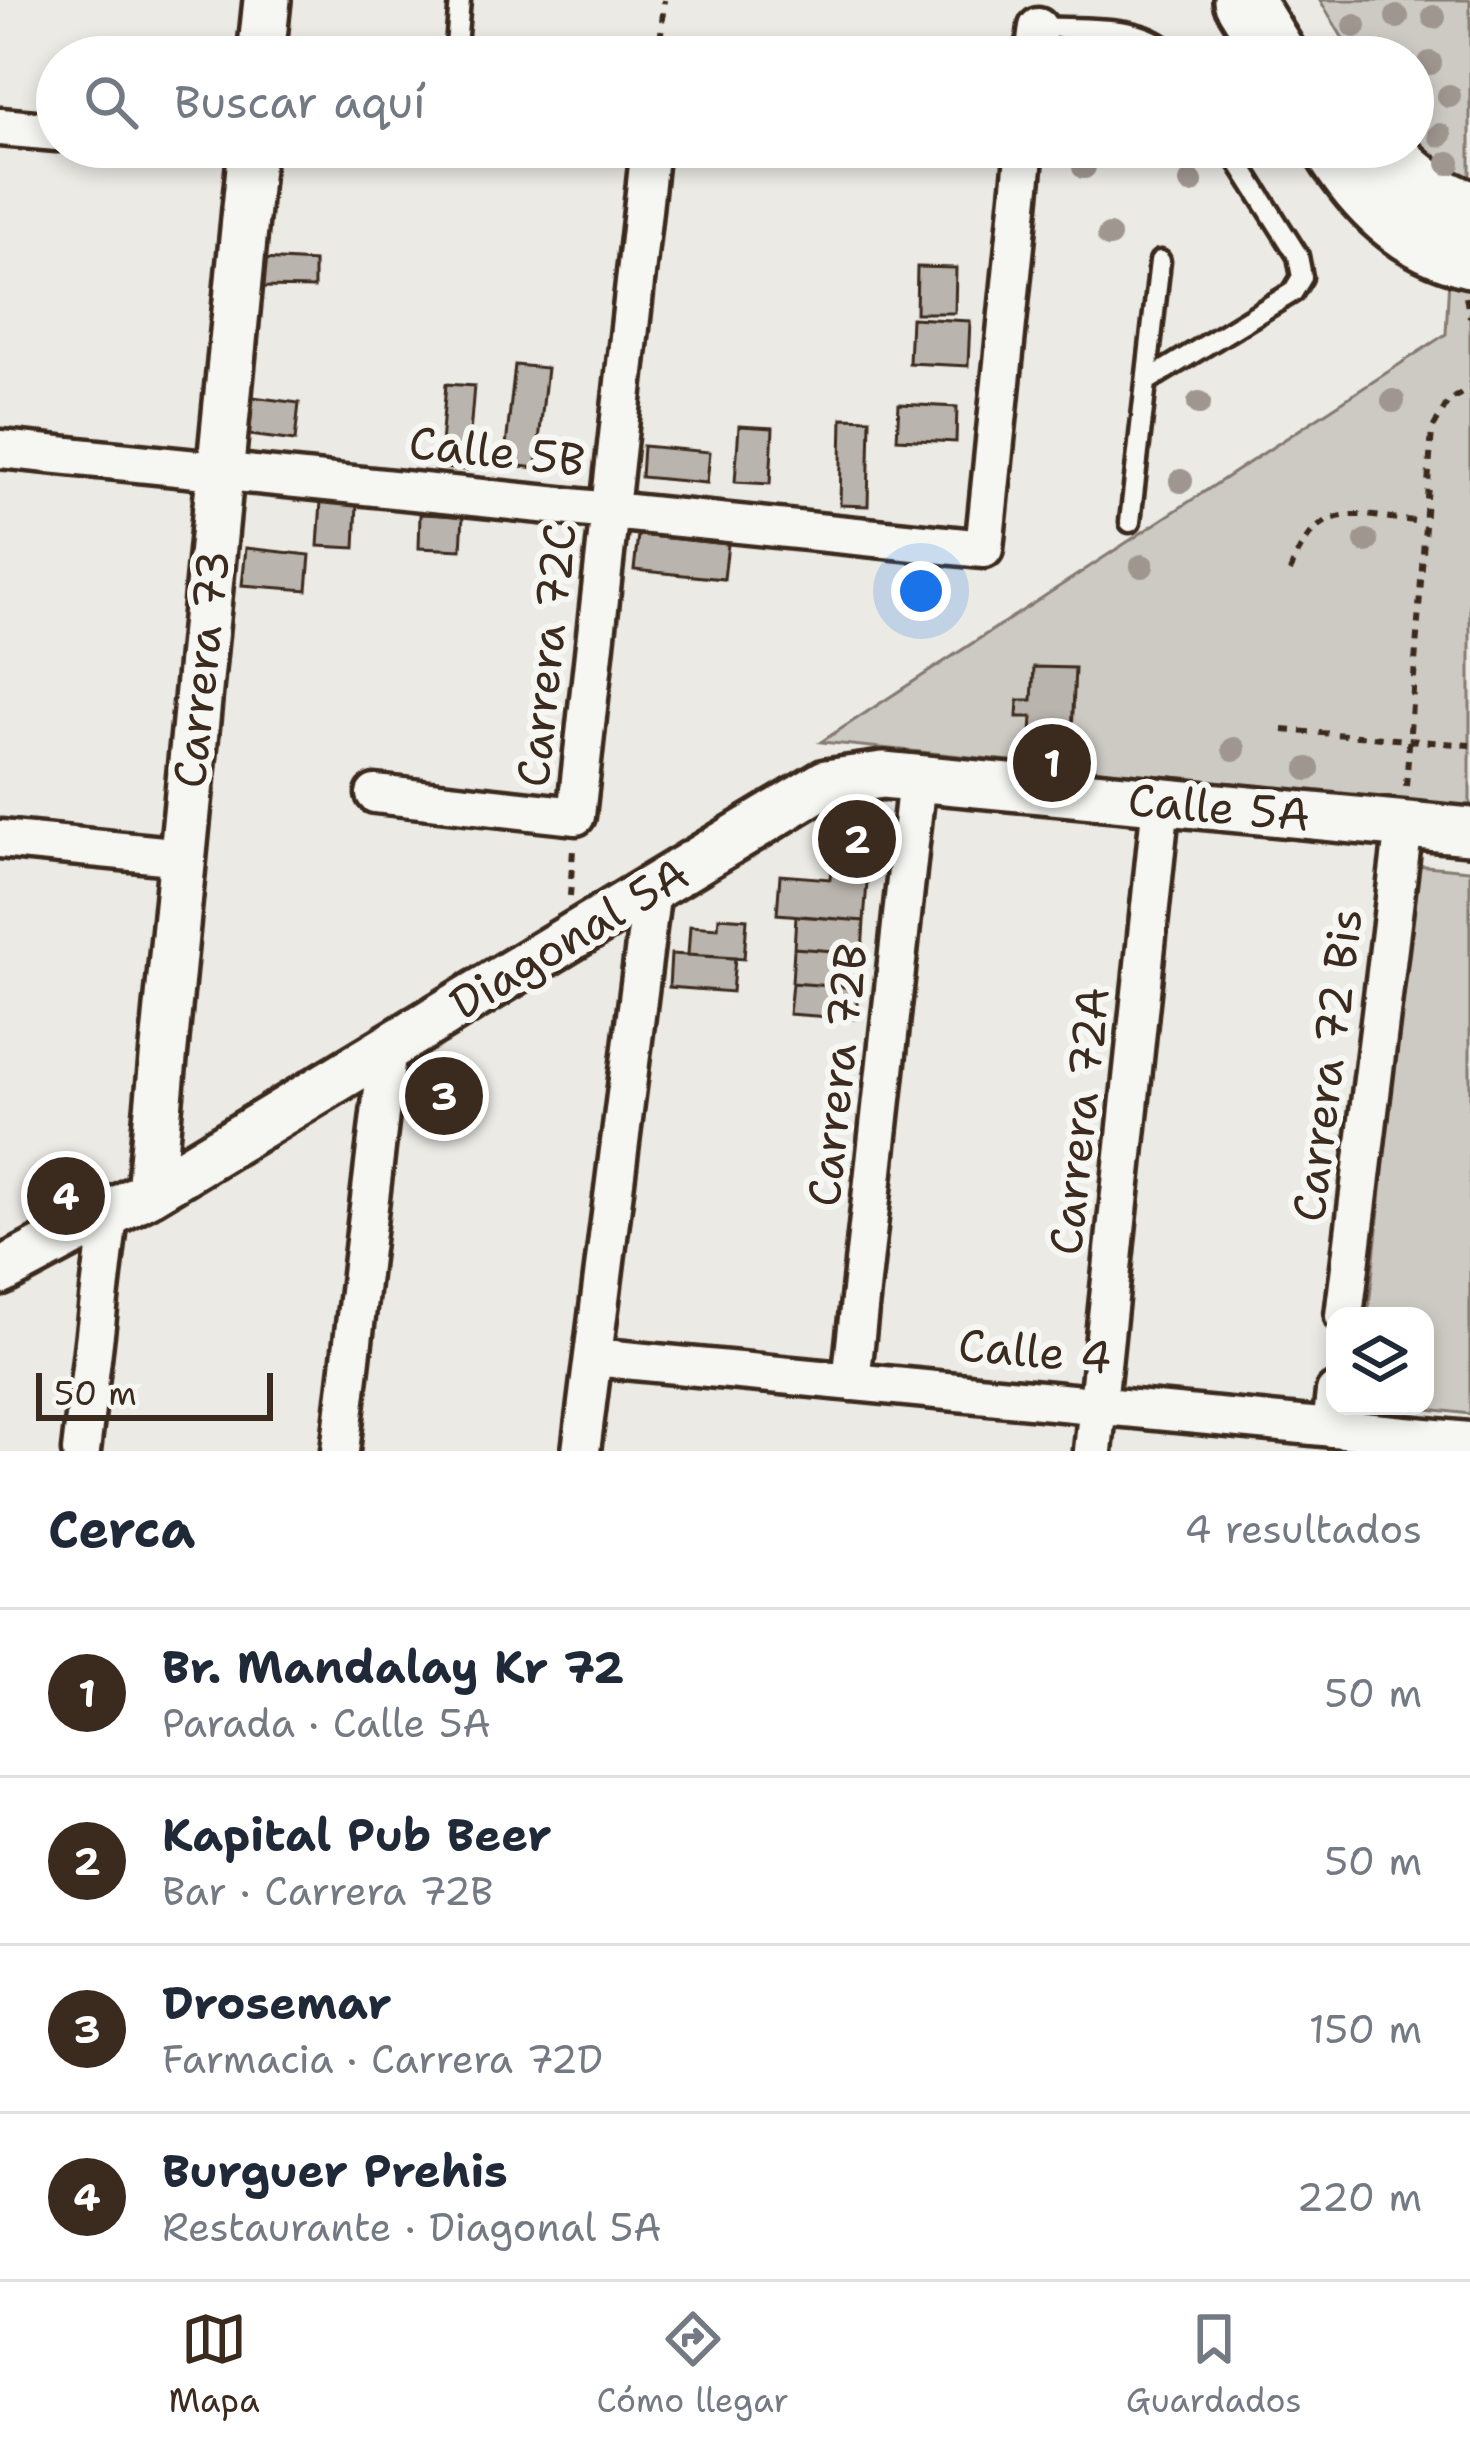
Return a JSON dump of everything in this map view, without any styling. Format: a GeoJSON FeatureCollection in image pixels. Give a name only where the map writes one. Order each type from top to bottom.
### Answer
{"type":"FeatureCollection","features":[{"type":"Feature","properties":{"kind":"highway"},"geometry":{"type":"LineString","coordinates":[[1243,0],[1265,36]]}},
{"type":"Feature","properties":{"kind":"highway"},"geometry":{"type":"LineString","coordinates":[[1288,0],[1309,36]]}},
{"type":"Feature","properties":{"kind":"highway"},"geometry":{"type":"LineString","coordinates":[[1347,168],[1377,210],[1411,234],[1470,258]]}},
{"type":"Feature","properties":{"kind":"highway"},"geometry":{"type":"LineString","coordinates":[[1400,168],[1443,201],[1470,209]]}},
{"type":"Feature","properties":{"kind":"street"},"geometry":{"type":"LineString","coordinates":[[263,36],[267,0]]}},
{"type":"Feature","properties":{"kind":"street"},"geometry":{"type":"LineString","coordinates":[[0,127],[36,130]]}},
{"type":"Feature","properties":{"kind":"street","name":"Carrera 73"},"geometry":{"type":"LineString","coordinates":[[150,1192],[250,168]]}},
{"type":"Feature","properties":{"kind":"street","name":"Carrera 72C"},"geometry":{"type":"LineString","coordinates":[[576,816],[648,168]]}},
{"type":"Feature","properties":{"kind":"street","name":"Calle 5B"},"geometry":{"type":"LineString","coordinates":[[0,449],[984,549],[1023,168]]}},
{"type":"Feature","properties":{"kind":"street","name":"Calle 5A"},"geometry":{"type":"LineString","coordinates":[[826,783],[883,776],[917,778],[1470,831]]}},
{"type":"Feature","properties":{"kind":"street","name":"Carrera 72B"},"geometry":{"type":"LineString","coordinates":[[851,1382],[917,778]]}},
{"type":"Feature","properties":{"kind":"street","name":"Diagonal 5A"},"geometry":{"type":"LineString","coordinates":[[0,1272],[150,1192],[826,783]]}},
{"type":"Feature","properties":{"kind":"street"},"geometry":{"type":"LineString","coordinates":[[375,794],[576,816]]}},
{"type":"Feature","properties":{"kind":"street","name":"Carrera 72A"},"geometry":{"type":"LineString","coordinates":[[1093,1451],[1161,802]]}},
{"type":"Feature","properties":{"kind":"street","name":"Carrera 72 Bis"},"geometry":{"type":"LineString","coordinates":[[1345,1307],[1404,825]]}},
{"type":"Feature","properties":{"kind":"street"},"geometry":{"type":"LineString","coordinates":[[0,839],[183,857]]}},
{"type":"Feature","properties":{"kind":"street"},"geometry":{"type":"LineString","coordinates":[[580,1451],[652,889]]}},
{"type":"Feature","properties":{"kind":"street"},"geometry":{"type":"LineString","coordinates":[[340,1451],[388,1047]]}},
{"type":"Feature","properties":{"kind":"street"},"geometry":{"type":"LineString","coordinates":[[81,1451],[109,1216]]}},
{"type":"Feature","properties":{"kind":"street","name":"Calle 4"},"geometry":{"type":"LineString","coordinates":[[592,1357],[1097,1406],[1326,1410]]}},
{"type":"Feature","properties":{"kind":"street","name":"Calle 4"},"geometry":{"type":"LineString","coordinates":[[1355,1415],[1468,1441]]}},
{"type":"Feature","properties":{"kind":"lane"},"geometry":{"type":"LineString","coordinates":[[457,36],[460,0]]}},
{"type":"Feature","properties":{"kind":"lane"},"geometry":{"type":"LineString","coordinates":[[1147,381],[1292,292],[1301,277],[1298,256],[1242,168]]}},
{"type":"Feature","properties":{"kind":"lane"},"geometry":{"type":"LineString","coordinates":[[1130,522],[1160,261]]}},
{"type":"Feature","properties":{"kind":"path"},"geometry":{"type":"LineString","coordinates":[[661,36],[664,0]]}},
{"type":"Feature","properties":{"kind":"path"},"geometry":{"type":"LineString","coordinates":[[1404,825],[1432,430],[1449,400],[1470,389]]}},
{"type":"Feature","properties":{"kind":"path"},"geometry":{"type":"LineString","coordinates":[[1290,572],[1297,548],[1328,518],[1346,514],[1423,522]]}},
{"type":"Feature","properties":{"kind":"path"},"geometry":{"type":"LineString","coordinates":[[1283,730],[1470,746]]}},
{"type":"Feature","properties":{"kind":"path"},"geometry":{"type":"LineString","coordinates":[[567,940],[576,816]]}},
{"type":"Feature","properties":{"kind":"shaded area"},"geometry":{"type":"Polygon","coordinates":[[[1320,0],[1470,0],[1470,189],[1434,162],[1434,36],[1341,36],[1320,0]]]}},
{"type":"Feature","properties":{"kind":"shaded area"},"geometry":{"type":"Polygon","coordinates":[[[1449,277],[1470,279],[1470,807],[821,742],[1446,334],[1449,277]]]}},
{"type":"Feature","properties":{"kind":"shaded area"},"geometry":{"type":"Polygon","coordinates":[[[1415,865],[1470,870],[1470,1414],[1434,1410],[1434,1307],[1369,1307],[1415,865]]]}},
{"type":"Feature","properties":{"kind":"building"},"geometry":{"type":"Polygon","coordinates":[[[262,259],[314,262],[314,288],[262,287],[262,259]]]}},
{"type":"Feature","properties":{"kind":"building"},"geometry":{"type":"Polygon","coordinates":[[[917,267],[956,268],[955,313],[916,313],[917,267]]]}},
{"type":"Feature","properties":{"kind":"building"},"geometry":{"type":"Polygon","coordinates":[[[911,318],[970,321],[968,366],[909,363],[911,318]]]}},
{"type":"Feature","properties":{"kind":"building"},"geometry":{"type":"Polygon","coordinates":[[[515,365],[547,368],[536,468],[504,464],[515,365]]]}},
{"type":"Feature","properties":{"kind":"building"},"geometry":{"type":"Polygon","coordinates":[[[446,384],[474,386],[467,470],[439,468],[446,384]]]}},
{"type":"Feature","properties":{"kind":"building"},"geometry":{"type":"Polygon","coordinates":[[[253,397],[299,403],[295,441],[249,435],[253,397]]]}},
{"type":"Feature","properties":{"kind":"building"},"geometry":{"type":"Polygon","coordinates":[[[899,404],[957,407],[956,442],[897,439],[899,404]]]}},
{"type":"Feature","properties":{"kind":"building"},"geometry":{"type":"Polygon","coordinates":[[[842,418],[870,419],[868,506],[840,505],[842,418]]]}},
{"type":"Feature","properties":{"kind":"building"},"geometry":{"type":"Polygon","coordinates":[[[739,426],[773,428],[770,484],[735,482],[739,426]]]}},
{"type":"Feature","properties":{"kind":"building"},"geometry":{"type":"Polygon","coordinates":[[[643,446],[710,452],[707,483],[641,477],[643,446]]]}},
{"type":"Feature","properties":{"kind":"building"},"geometry":{"type":"Polygon","coordinates":[[[321,501],[357,503],[355,548],[318,546],[321,501]]]}},
{"type":"Feature","properties":{"kind":"building"},"geometry":{"type":"Polygon","coordinates":[[[420,514],[463,516],[461,550],[419,548],[420,514]]]}},
{"type":"Feature","properties":{"kind":"building"},"geometry":{"type":"Polygon","coordinates":[[[638,535],[728,544],[724,579],[634,570],[638,535]]]}},
{"type":"Feature","properties":{"kind":"building"},"geometry":{"type":"Polygon","coordinates":[[[246,548],[310,555],[307,590],[242,585],[246,548]]]}},
{"type":"Feature","properties":{"kind":"building"},"geometry":{"type":"Polygon","coordinates":[[[1034,667],[1075,668],[1072,734],[1031,733],[1032,717],[1017,717],[1018,700],[1032,700],[1034,667]]]}},
{"type":"Feature","properties":{"kind":"building"},"geometry":{"type":"Polygon","coordinates":[[[831,867],[868,870],[864,921],[777,914],[780,875],[830,879],[831,867]]]}},
{"type":"Feature","properties":{"kind":"building"},"geometry":{"type":"Polygon","coordinates":[[[796,916],[864,921],[862,953],[794,948],[796,916]]]}},
{"type":"Feature","properties":{"kind":"building"},"geometry":{"type":"Polygon","coordinates":[[[719,917],[747,919],[744,959],[688,955],[690,926],[718,928],[719,917]]]}},
{"type":"Feature","properties":{"kind":"building"},"geometry":{"type":"Polygon","coordinates":[[[794,948],[860,953],[858,988],[792,983],[794,948]]]}},
{"type":"Feature","properties":{"kind":"building"},"geometry":{"type":"Polygon","coordinates":[[[671,954],[735,958],[732,992],[669,987],[671,954]]]}},
{"type":"Feature","properties":{"kind":"building"},"geometry":{"type":"Polygon","coordinates":[[[792,983],[858,988],[856,1019],[789,1014],[792,983]]]}},
{"type":"Feature","properties":{"kind":"place","name":"Br. Mandalay Kr 72"},"geometry":{"type":"Point","coordinates":[1052,763]}},
{"type":"Feature","properties":{"kind":"place","name":"Kapital Pub Beer"},"geometry":{"type":"Point","coordinates":[857,839]}},
{"type":"Feature","properties":{"kind":"place","name":"Drosemar"},"geometry":{"type":"Point","coordinates":[444,1096]}},
{"type":"Feature","properties":{"kind":"place","name":"Burguer Prehis"},"geometry":{"type":"Point","coordinates":[66,1196]}}]}
